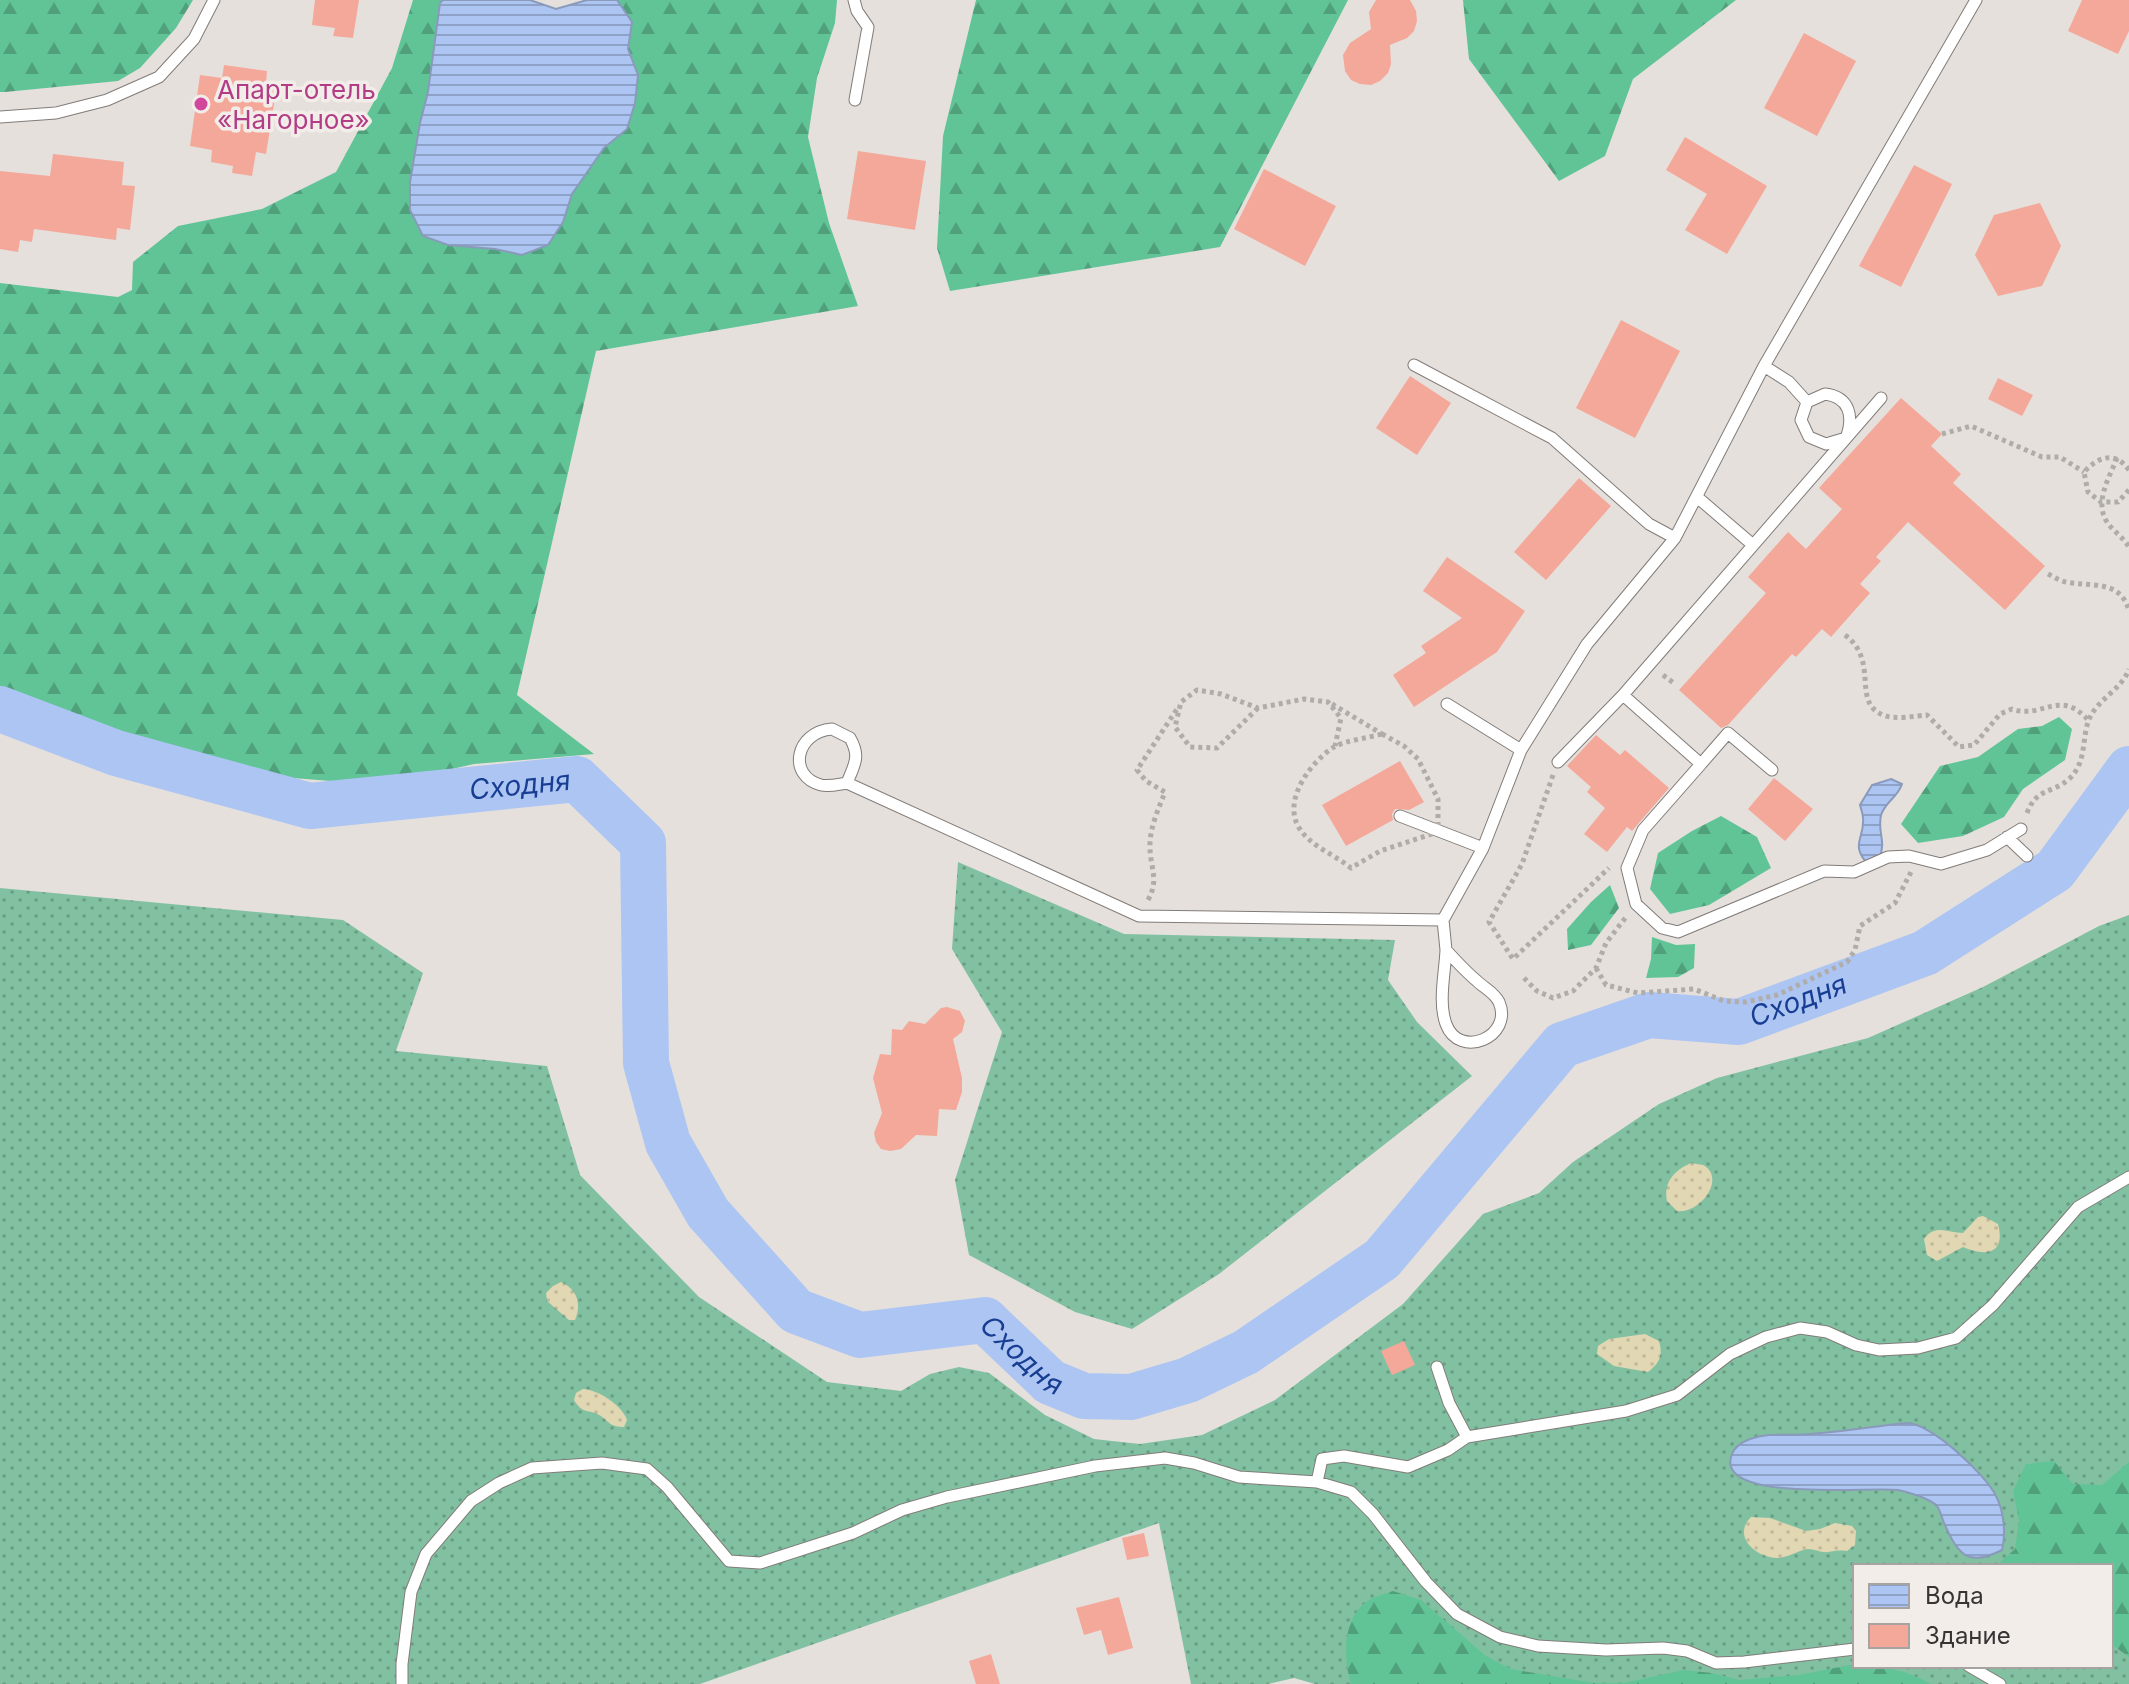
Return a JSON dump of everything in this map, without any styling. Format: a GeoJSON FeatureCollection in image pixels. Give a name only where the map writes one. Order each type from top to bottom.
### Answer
{"type":"FeatureCollection","features":[{"type":"Feature","properties":{"kind":"lane"},"geometry":{"type":"LineString","coordinates":[[0,117],[56,113],[107,100],[159,77],[194,39],[214,0]]}},
{"type":"Feature","properties":{"kind":"lane"},"geometry":{"type":"LineString","coordinates":[[854,0],[857,11],[868,27],[855,100]]}},
{"type":"Feature","properties":{"kind":"lane"},"geometry":{"type":"LineString","coordinates":[[1446,950],[1476,981],[1495,995],[1500,1004],[1500,1025],[1485,1041],[1463,1041],[1453,1036],[1447,1027],[1443,999],[1446,950],[1443,920],[1483,848],[1521,750],[1587,644],[1675,538],[1764,366],[1976,0]]}},
{"type":"Feature","properties":{"kind":"lane"},"geometry":{"type":"LineString","coordinates":[[1414,365],[1552,438],[1649,524],[1675,538]]}},
{"type":"Feature","properties":{"kind":"lane"},"geometry":{"type":"LineString","coordinates":[[1764,366],[1789,382],[1807,402]]}},
{"type":"Feature","properties":{"kind":"lane"},"geometry":{"type":"LineString","coordinates":[[1825,394],[1843,401],[1851,419],[1846,438],[1826,444],[1809,437],[1801,420],[1807,402],[1825,394]]}},
{"type":"Feature","properties":{"kind":"lane"},"geometry":{"type":"LineString","coordinates":[[1558,762],[1623,695],[1881,398]]}},
{"type":"Feature","properties":{"kind":"lane"},"geometry":{"type":"LineString","coordinates":[[1697,497],[1753,545]]}},
{"type":"Feature","properties":{"kind":"lane"},"geometry":{"type":"LineString","coordinates":[[1623,695],[1701,764]]}},
{"type":"Feature","properties":{"kind":"lane"},"geometry":{"type":"LineString","coordinates":[[1447,704],[1521,750]]}},
{"type":"Feature","properties":{"kind":"lane"},"geometry":{"type":"LineString","coordinates":[[847,783],[857,757],[850,738],[832,729],[820,730],[809,736],[799,758],[802,770],[819,785],[847,783],[1139,916],[1443,920]]}},
{"type":"Feature","properties":{"kind":"lane"},"geometry":{"type":"LineString","coordinates":[[1772,770],[1728,733],[1643,830],[1627,868],[1636,904],[1662,928],[1678,932],[1824,871],[1854,872],[1888,857],[1909,856],[1941,864],[1987,850],[2021,829]]}},
{"type":"Feature","properties":{"kind":"lane"},"geometry":{"type":"LineString","coordinates":[[1400,816],[1483,848]]}},
{"type":"Feature","properties":{"kind":"lane"},"geometry":{"type":"LineString","coordinates":[[2007,837],[2027,856]]}},
{"type":"Feature","properties":{"kind":"lane"},"geometry":{"type":"LineString","coordinates":[[1317,1482],[1322,1459],[1344,1456],[1408,1467],[1448,1450],[1467,1437],[1626,1411],[1677,1395],[1730,1354],[1766,1337],[1800,1328],[1827,1332],[1856,1345],[1879,1350],[1918,1348],[1956,1338],[1993,1305],[2078,1207],[2129,1177]]}},
{"type":"Feature","properties":{"kind":"lane"},"geometry":{"type":"LineString","coordinates":[[1437,1367],[1449,1403],[1467,1437]]}},
{"type":"Feature","properties":{"kind":"lane"},"geometry":{"type":"LineString","coordinates":[[402,1684],[411,1592],[426,1554],[471,1501],[499,1483],[532,1468],[602,1463],[647,1469],[667,1487],[729,1561],[760,1563],[853,1533],[902,1510],[932,1501],[1095,1466],[1165,1458],[1239,1477],[1317,1482],[1351,1492],[1373,1514],[1426,1582],[1457,1614],[1500,1637],[1538,1646],[1606,1650],[1663,1648],[1687,1651],[1716,1663],[1853,1649]]}},
{"type":"Feature","properties":{"kind":"lane"},"geometry":{"type":"LineString","coordinates":[[1972,1668],[2000,1684]]}},
{"type":"Feature","properties":{"kind":"path"},"geometry":{"type":"LineString","coordinates":[[1942,434],[1971,426],[2042,457],[2060,457],[2084,472],[2088,492],[2101,502],[2118,502],[2129,490]]}},
{"type":"Feature","properties":{"kind":"path"},"geometry":{"type":"LineString","coordinates":[[2084,472],[2096,460],[2105,457],[2117,458],[2129,470]]}},
{"type":"Feature","properties":{"kind":"path"},"geometry":{"type":"LineString","coordinates":[[2117,458],[2101,510],[2108,525],[2121,535],[2129,547]]}},
{"type":"Feature","properties":{"kind":"path"},"geometry":{"type":"LineString","coordinates":[[2048,574],[2064,582],[2109,586],[2127,601],[2129,611]]}},
{"type":"Feature","properties":{"kind":"path"},"geometry":{"type":"LineString","coordinates":[[1845,635],[1857,645],[1865,666],[1865,692],[1870,705],[1884,716],[1927,715],[1959,747],[1974,745],[2000,714],[2012,709],[2025,714],[2059,703],[2078,708],[2089,721]]}},
{"type":"Feature","properties":{"kind":"path"},"geometry":{"type":"LineString","coordinates":[[2021,829],[2030,805],[2039,793],[2069,779],[2084,753],[2089,721],[2104,697],[2125,680],[2129,669]]}},
{"type":"Feature","properties":{"kind":"path"},"geometry":{"type":"LineString","coordinates":[[1139,916],[1155,888],[1150,847],[1154,819],[1165,792],[1146,781],[1137,770],[1181,702],[1197,690],[1221,694],[1258,708],[1304,699],[1328,702],[1404,746],[1418,759],[1438,799],[1438,832],[1380,851],[1351,868],[1337,856],[1314,844],[1297,824],[1295,796],[1310,769],[1335,746],[1382,734]]}},
{"type":"Feature","properties":{"kind":"path"},"geometry":{"type":"LineString","coordinates":[[1181,702],[1175,727],[1190,747],[1217,748],[1258,708]]}},
{"type":"Feature","properties":{"kind":"path"},"geometry":{"type":"LineString","coordinates":[[1328,702],[1341,718],[1335,746]]}},
{"type":"Feature","properties":{"kind":"path"},"geometry":{"type":"LineString","coordinates":[[1558,762],[1522,864],[1489,922],[1513,959],[1597,877],[1636,848]]}},
{"type":"Feature","properties":{"kind":"path"},"geometry":{"type":"LineString","coordinates":[[1596,968],[1606,985],[1638,993],[1694,989],[1724,1001],[1746,1002],[1777,995],[1847,962],[1855,950],[1860,926],[1895,903],[1912,869],[1924,860]]}},
{"type":"Feature","properties":{"kind":"path"},"geometry":{"type":"LineString","coordinates":[[1524,978],[1537,991],[1553,998],[1573,991],[1596,968],[1606,943],[1636,904]]}},
{"type":"Feature","properties":{"kind":"green space"},"geometry":{"type":"Polygon","coordinates":[[[0,0],[193,0],[176,28],[140,68],[118,81],[0,92],[0,0]]]}},
{"type":"Feature","properties":{"kind":"green space"},"geometry":{"type":"Polygon","coordinates":[[[413,0],[443,0],[420,123],[448,245],[522,255],[563,222],[572,194],[604,148],[627,129],[635,103],[638,75],[628,49],[631,21],[617,0],[837,0],[835,23],[817,78],[808,137],[829,223],[858,306],[596,351],[517,695],[594,754],[474,764],[381,785],[268,776],[133,744],[0,697],[0,283],[118,297],[132,290],[133,262],[178,226],[262,209],[336,172],[392,68],[413,0]]]}},
{"type":"Feature","properties":{"kind":"green space"},"geometry":{"type":"Polygon","coordinates":[[[976,0],[1348,0],[1220,247],[950,291],[937,248],[943,136],[976,0]]]}},
{"type":"Feature","properties":{"kind":"green space"},"geometry":{"type":"Polygon","coordinates":[[[1463,0],[1736,0],[1633,79],[1605,156],[1559,181],[1469,59],[1463,0]]]}},
{"type":"Feature","properties":{"kind":"green space"},"geometry":{"type":"Polygon","coordinates":[[[2059,717],[2072,729],[2065,760],[2023,789],[2004,817],[1963,836],[1918,843],[1901,824],[1940,766],[1978,757],[2018,729],[2042,726],[2059,717]]]}},
{"type":"Feature","properties":{"kind":"green space"},"geometry":{"type":"Polygon","coordinates":[[[1721,816],[1757,837],[1771,868],[1709,905],[1670,914],[1650,889],[1658,853],[1721,816]]]}},
{"type":"Feature","properties":{"kind":"green space"},"geometry":{"type":"Polygon","coordinates":[[[958,862],[1124,934],[1395,940],[1388,980],[1417,1022],[1472,1076],[1219,1274],[1132,1329],[1075,1312],[969,1255],[955,1180],[1002,1032],[952,949],[958,862]]]}},
{"type":"Feature","properties":{"kind":"green space"},"geometry":{"type":"Polygon","coordinates":[[[1610,885],[1619,908],[1591,945],[1568,950],[1567,929],[1610,885]]]}},
{"type":"Feature","properties":{"kind":"green space"},"geometry":{"type":"Polygon","coordinates":[[[0,888],[343,920],[423,973],[396,1051],[547,1066],[580,1175],[699,1297],[827,1382],[901,1391],[930,1374],[959,1367],[989,1373],[1045,1415],[1094,1439],[1140,1444],[1202,1435],[1275,1400],[1403,1304],[1483,1214],[1539,1193],[1573,1162],[1659,1104],[1717,1078],[1868,1038],[1983,987],[2099,926],[2129,915],[2129,1684],[1315,1684],[1294,1678],[1268,1684],[1191,1684],[1159,1523],[700,1684],[0,1684],[0,888]]]}},
{"type":"Feature","properties":{"kind":"green space"},"geometry":{"type":"Polygon","coordinates":[[[1652,937],[1676,945],[1695,944],[1694,968],[1678,977],[1646,978],[1652,937]]]}},
{"type":"Feature","properties":{"kind":"green space"},"geometry":{"type":"Polygon","coordinates":[[[2054,1461],[2073,1484],[2102,1485],[2129,1462],[2129,1657],[2113,1645],[2113,1564],[1998,1564],[2015,1549],[2019,1520],[2013,1491],[2026,1464],[2054,1461]]]}},
{"type":"Feature","properties":{"kind":"green space"},"geometry":{"type":"Polygon","coordinates":[[[1393,1591],[1421,1600],[1486,1656],[1511,1669],[1594,1683],[1624,1683],[1684,1670],[1739,1680],[1799,1675],[1853,1664],[1853,1668],[1894,1669],[1931,1684],[1351,1684],[1346,1650],[1349,1627],[1360,1607],[1393,1591]]]}},
{"type":"Feature","properties":{"kind":"sand"},"geometry":{"type":"Polygon","coordinates":[[[1691,1163],[1704,1165],[1710,1172],[1711,1187],[1694,1207],[1677,1211],[1667,1201],[1667,1188],[1675,1173],[1691,1163]]]}},
{"type":"Feature","properties":{"kind":"sand"},"geometry":{"type":"Polygon","coordinates":[[[1983,1216],[1998,1224],[2000,1234],[1997,1247],[1979,1252],[1963,1247],[1937,1261],[1927,1255],[1924,1239],[1928,1234],[1937,1230],[1963,1233],[1978,1217],[1983,1216]]]}},
{"type":"Feature","properties":{"kind":"sand"},"geometry":{"type":"Polygon","coordinates":[[[561,1282],[577,1298],[575,1320],[569,1320],[547,1301],[546,1293],[561,1282]]]}},
{"type":"Feature","properties":{"kind":"sand"},"geometry":{"type":"Polygon","coordinates":[[[1645,1334],[1659,1341],[1661,1350],[1658,1362],[1648,1372],[1614,1366],[1597,1354],[1598,1346],[1609,1339],[1645,1334]]]}},
{"type":"Feature","properties":{"kind":"sand"},"geometry":{"type":"Polygon","coordinates":[[[583,1389],[615,1404],[627,1420],[624,1427],[613,1425],[581,1408],[574,1400],[576,1393],[583,1389]]]}},
{"type":"Feature","properties":{"kind":"sand"},"geometry":{"type":"Polygon","coordinates":[[[1751,1517],[1770,1518],[1806,1531],[1835,1523],[1852,1526],[1856,1531],[1855,1545],[1847,1551],[1808,1549],[1781,1558],[1769,1557],[1754,1550],[1745,1538],[1746,1524],[1751,1517]]]}},
{"type":"Feature","properties":{"kind":"water"},"geometry":{"type":"Polygon","coordinates":[[[443,0],[530,0],[556,9],[587,0],[617,0],[632,22],[628,49],[638,75],[635,103],[627,129],[604,148],[572,194],[563,222],[548,245],[522,255],[448,245],[423,236],[410,210],[410,182],[428,92],[440,3],[443,0]]]}},
{"type":"Feature","properties":{"kind":"water"},"geometry":{"type":"Polygon","coordinates":[[[1891,779],[1902,784],[1881,815],[1882,847],[1879,859],[1867,863],[1859,851],[1863,825],[1860,805],[1872,785],[1891,779]]]}},
{"type":"Feature","properties":{"kind":"water"},"geometry":{"type":"Polygon","coordinates":[[[1907,1423],[1943,1441],[1970,1463],[1990,1487],[2002,1515],[2002,1550],[1980,1558],[1965,1555],[1954,1543],[1937,1506],[1913,1494],[1898,1490],[1769,1486],[1746,1480],[1732,1470],[1735,1449],[1744,1441],[1757,1437],[1907,1423]]]}},
{"type":"Feature","properties":{"kind":"building"},"geometry":{"type":"Polygon","coordinates":[[[315,0],[359,0],[353,38],[333,36],[335,28],[312,25],[315,0]]]}},
{"type":"Feature","properties":{"kind":"building"},"geometry":{"type":"Polygon","coordinates":[[[1376,0],[1410,0],[1417,21],[1414,31],[1407,38],[1390,45],[1388,73],[1371,85],[1360,84],[1351,80],[1345,71],[1343,55],[1350,43],[1371,29],[1369,12],[1376,0]]]}},
{"type":"Feature","properties":{"kind":"building"},"geometry":{"type":"Polygon","coordinates":[[[2082,0],[2129,0],[2129,31],[2118,54],[2068,31],[2082,0]]]}},
{"type":"Feature","properties":{"kind":"building"},"geometry":{"type":"Polygon","coordinates":[[[1804,33],[1856,61],[1817,136],[1764,108],[1804,33]]]}},
{"type":"Feature","properties":{"kind":"building"},"geometry":{"type":"Polygon","coordinates":[[[224,65],[267,71],[266,84],[277,86],[266,154],[256,152],[252,176],[232,173],[233,166],[211,162],[212,150],[190,146],[200,75],[222,78],[224,65]]]}},
{"type":"Feature","properties":{"kind":"building"},"geometry":{"type":"Polygon","coordinates":[[[1685,137],[1767,186],[1727,254],[1685,230],[1707,194],[1666,170],[1685,137]]]}},
{"type":"Feature","properties":{"kind":"building"},"geometry":{"type":"Polygon","coordinates":[[[858,151],[926,161],[915,230],[847,219],[858,151]]]}},
{"type":"Feature","properties":{"kind":"building"},"geometry":{"type":"Polygon","coordinates":[[[53,154],[124,162],[122,185],[135,186],[130,230],[117,228],[116,240],[34,229],[32,242],[20,240],[18,252],[0,249],[0,171],[50,176],[53,154]]]}},
{"type":"Feature","properties":{"kind":"building"},"geometry":{"type":"Polygon","coordinates":[[[1914,165],[1952,184],[1901,287],[1859,266],[1914,165]]]}},
{"type":"Feature","properties":{"kind":"building"},"geometry":{"type":"Polygon","coordinates":[[[1264,169],[1336,206],[1305,266],[1234,229],[1264,169]]]}},
{"type":"Feature","properties":{"kind":"building"},"geometry":{"type":"Polygon","coordinates":[[[2040,203],[2061,246],[2042,286],[1998,296],[1975,255],[1994,215],[2040,203]]]}},
{"type":"Feature","properties":{"kind":"building"},"geometry":{"type":"Polygon","coordinates":[[[1621,320],[1680,351],[1635,438],[1576,408],[1621,320]]]}},
{"type":"Feature","properties":{"kind":"building"},"geometry":{"type":"Polygon","coordinates":[[[1410,376],[1451,403],[1417,455],[1376,428],[1410,376]]]}},
{"type":"Feature","properties":{"kind":"building"},"geometry":{"type":"Polygon","coordinates":[[[1998,378],[2033,395],[2022,416],[1988,399],[1998,378]]]}},
{"type":"Feature","properties":{"kind":"building"},"geometry":{"type":"Polygon","coordinates":[[[1901,398],[1942,434],[1931,446],[1961,474],[1953,483],[2045,566],[2005,610],[1908,522],[1876,557],[1881,561],[1860,584],[1870,593],[1831,637],[1822,629],[1796,657],[1792,654],[1728,725],[1721,728],[1679,690],[1766,593],[1748,577],[1788,532],[1806,549],[1842,509],[1819,488],[1901,398]]]}},
{"type":"Feature","properties":{"kind":"building"},"geometry":{"type":"Polygon","coordinates":[[[1579,478],[1611,506],[1546,580],[1514,552],[1579,478]]]}},
{"type":"Feature","properties":{"kind":"building"},"geometry":{"type":"Polygon","coordinates":[[[1447,557],[1525,611],[1497,652],[1414,707],[1393,675],[1426,653],[1421,646],[1462,618],[1423,591],[1447,557]]]}},
{"type":"Feature","properties":{"kind":"building"},"geometry":{"type":"Polygon","coordinates":[[[1596,735],[1620,755],[1625,750],[1669,788],[1632,831],[1627,827],[1607,852],[1584,834],[1605,808],[1587,792],[1591,787],[1567,766],[1596,735]]]}},
{"type":"Feature","properties":{"kind":"building"},"geometry":{"type":"Polygon","coordinates":[[[1400,761],[1424,802],[1409,810],[1395,809],[1393,820],[1346,846],[1322,805],[1400,761]]]}},
{"type":"Feature","properties":{"kind":"building"},"geometry":{"type":"Polygon","coordinates":[[[1774,778],[1813,809],[1785,841],[1748,809],[1774,778]]]}},
{"type":"Feature","properties":{"kind":"building"},"geometry":{"type":"Polygon","coordinates":[[[941,1008],[960,1011],[965,1021],[962,1032],[953,1039],[962,1078],[962,1092],[956,1110],[939,1109],[937,1136],[916,1135],[901,1149],[881,1149],[874,1133],[882,1113],[873,1078],[880,1054],[891,1055],[892,1029],[902,1030],[909,1021],[925,1024],[941,1008]]]}},
{"type":"Feature","properties":{"kind":"building"},"geometry":{"type":"Polygon","coordinates":[[[1404,1341],[1415,1365],[1392,1375],[1381,1351],[1404,1341]]]}},
{"type":"Feature","properties":{"kind":"building"},"geometry":{"type":"Polygon","coordinates":[[[1144,1533],[1149,1556],[1127,1560],[1122,1538],[1144,1533]]]}},
{"type":"Feature","properties":{"kind":"building"},"geometry":{"type":"Polygon","coordinates":[[[1119,1597],[1133,1648],[1108,1655],[1101,1630],[1084,1635],[1076,1608],[1119,1597]]]}},
{"type":"Feature","properties":{"kind":"building"},"geometry":{"type":"Polygon","coordinates":[[[991,1654],[1000,1684],[976,1684],[969,1661],[991,1654]]]}},
{"type":"Feature","properties":{"kind":"waterway","name":"Сходня"},"geometry":{"type":"LineString","coordinates":[[0,709],[116,753],[310,806],[577,779],[643,843],[646,1063],[668,1143],[708,1213],[796,1311],[860,1335],[985,1320],[1050,1382],[1084,1396],[1131,1397],[1188,1380],[1246,1352],[1382,1259],[1562,1045],[1649,1015],[1739,1022],[1925,953],[2055,870],[2129,769]]}},
{"type":"Feature","properties":{"kind":"place","name":"Апарт-отель «Нагорное»"},"geometry":{"type":"Point","coordinates":[201,104]}}]}
